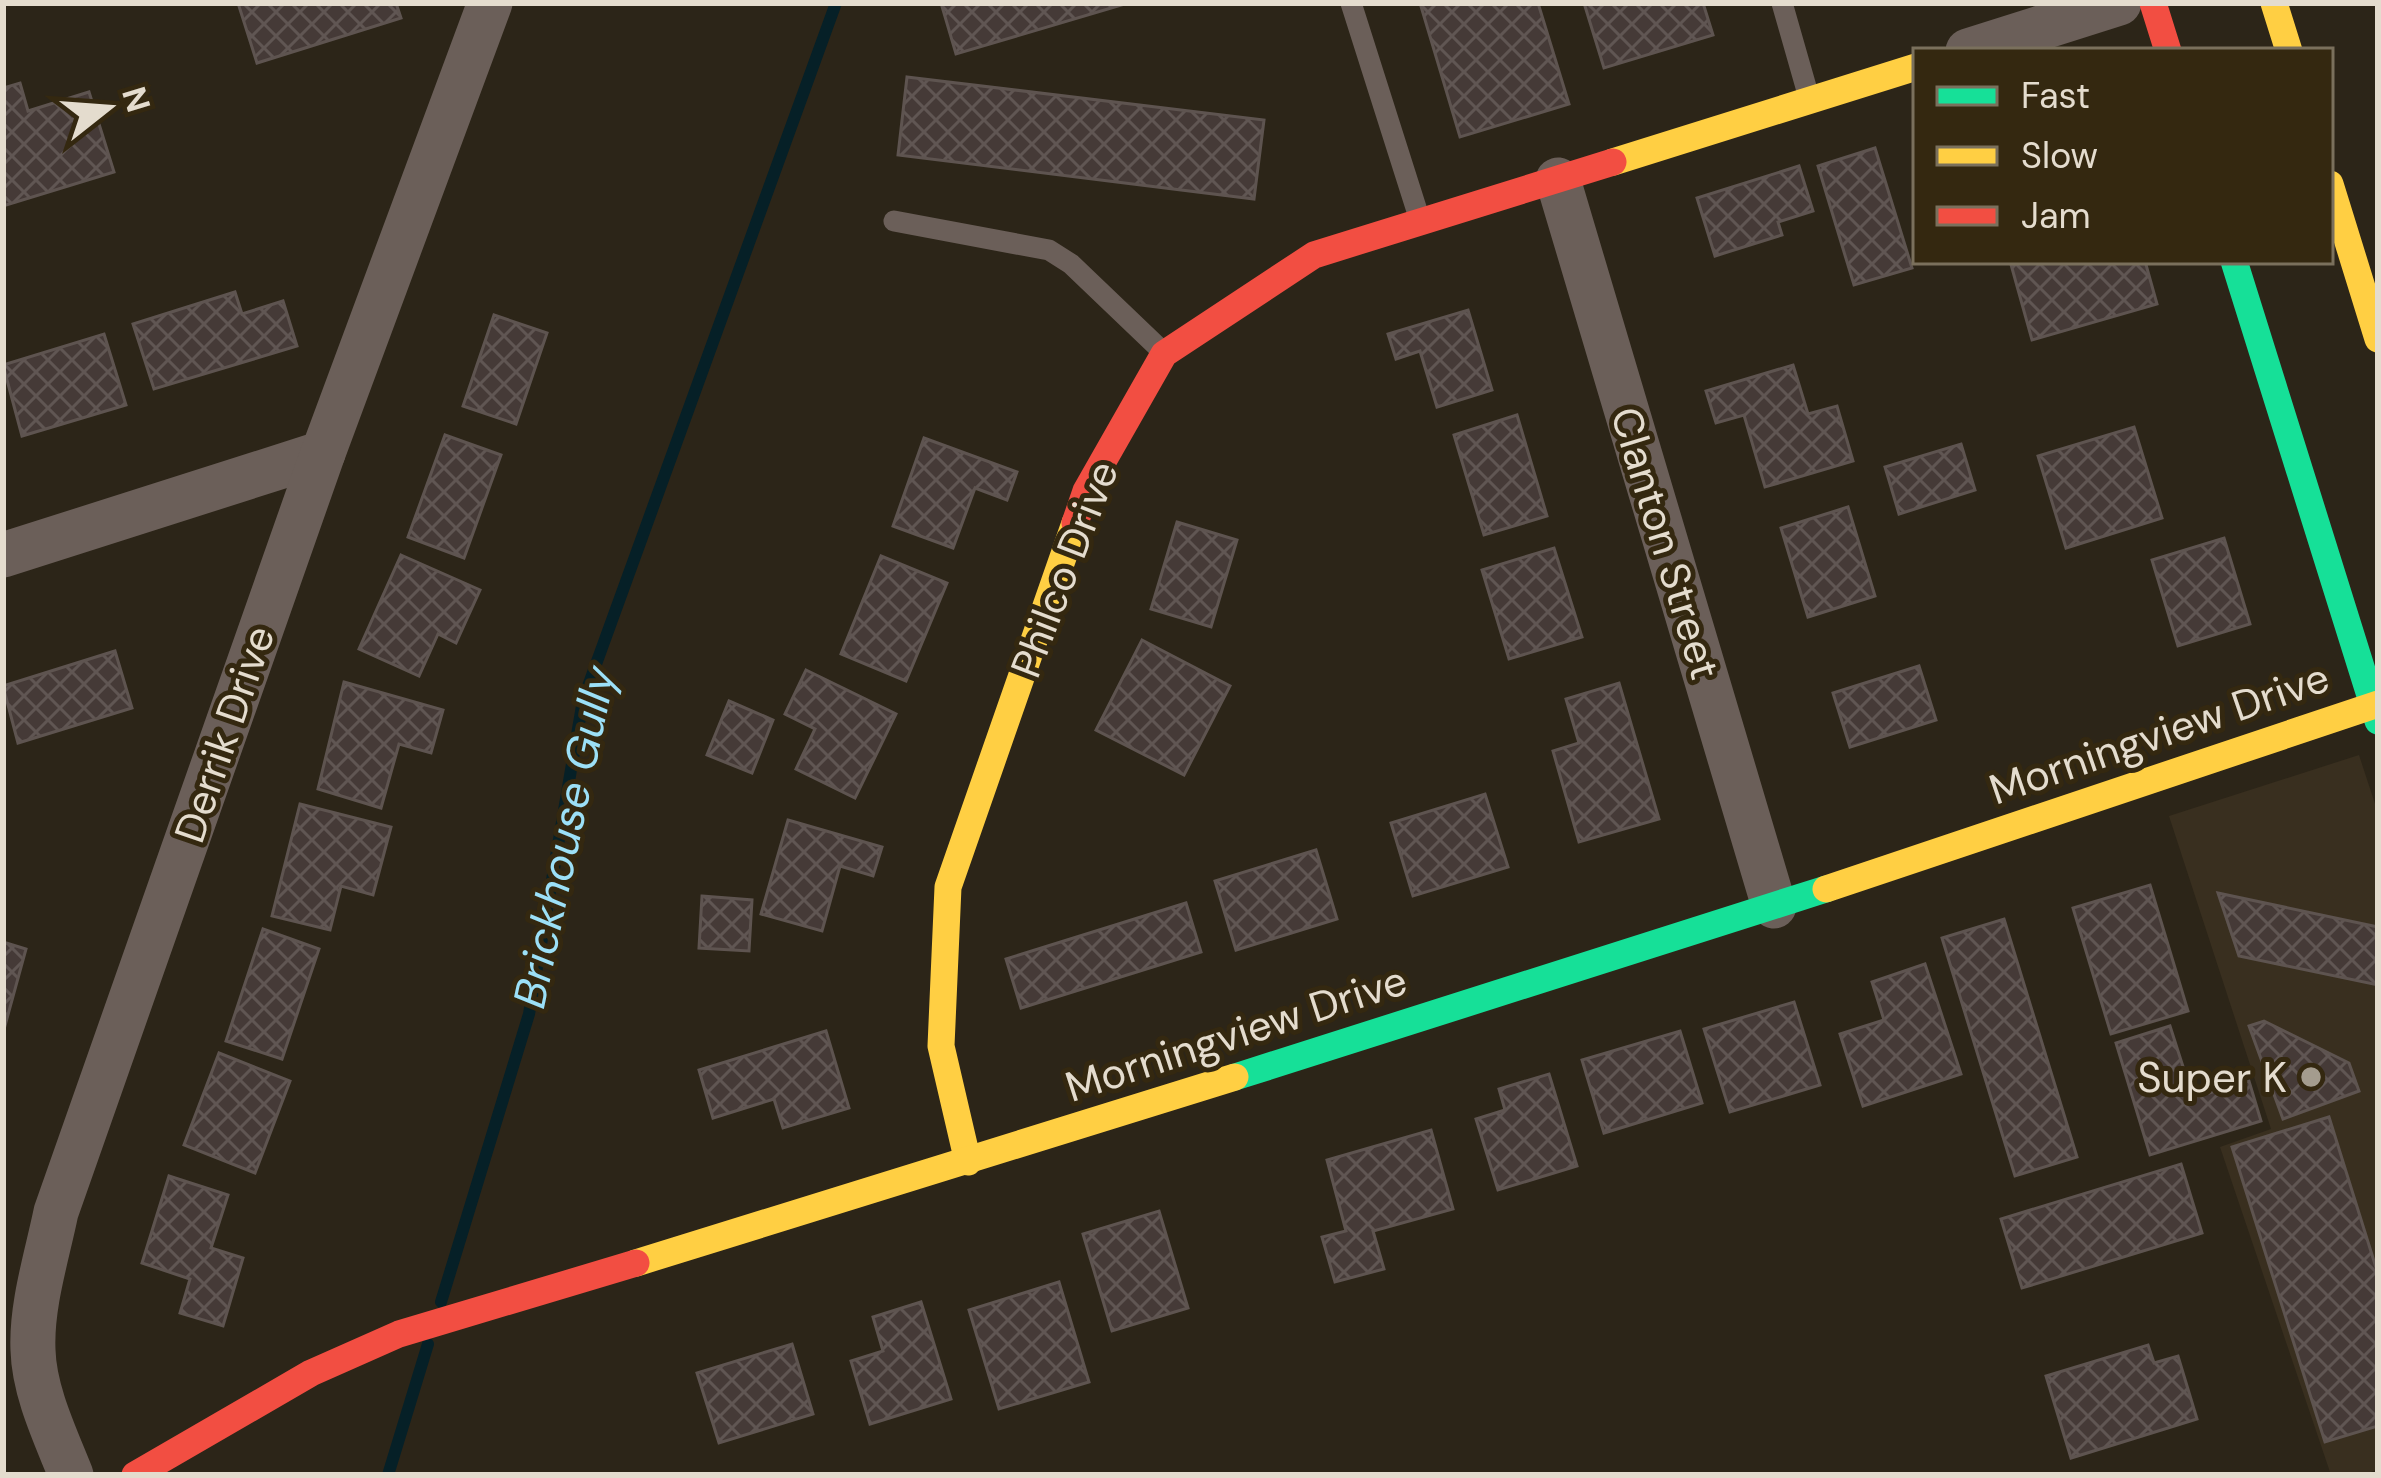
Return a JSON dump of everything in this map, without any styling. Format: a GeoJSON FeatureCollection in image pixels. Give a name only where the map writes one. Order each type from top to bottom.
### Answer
{"type":"FeatureCollection","features":[{"type":"Feature","properties":{"kind":"street","name":"Derrik Drive"},"geometry":{"type":"LineString","coordinates":[[71,1475],[32,1352],[38,1295],[56,1212],[323,453],[490,3]]}},
{"type":"Feature","properties":{"kind":"street"},"geometry":{"type":"LineString","coordinates":[[1977,48],[2119,3]]}},
{"type":"Feature","properties":{"kind":"street"},"geometry":{"type":"LineString","coordinates":[[2152,3],[2167,48]]}},
{"type":"Feature","properties":{"kind":"street"},"geometry":{"type":"LineString","coordinates":[[2274,3],[2288,48]]}},
{"type":"Feature","properties":{"kind":"street","name":"Philco Drive"},"geometry":{"type":"LineString","coordinates":[[968,1162],[941,1046],[948,887],[1086,491],[1164,354],[1314,255],[1913,68]]}},
{"type":"Feature","properties":{"kind":"street","name":"Clanton Street"},"geometry":{"type":"LineString","coordinates":[[1558,180],[1774,906]]}},
{"type":"Feature","properties":{"kind":"street"},"geometry":{"type":"LineString","coordinates":[[2333,194],[2378,339]]}},
{"type":"Feature","properties":{"kind":"street"},"geometry":{"type":"LineString","coordinates":[[2235,264],[2376,710]]}},
{"type":"Feature","properties":{"kind":"street"},"geometry":{"type":"LineString","coordinates":[[3,555],[323,453]]}},
{"type":"Feature","properties":{"kind":"street","name":"Morningview Drive"},"geometry":{"type":"LineString","coordinates":[[135,1475],[311,1372],[399,1334],[968,1162],[2376,710]]}},
{"type":"Feature","properties":{"kind":"lane"},"geometry":{"type":"LineString","coordinates":[[1351,3],[1421,223]]}},
{"type":"Feature","properties":{"kind":"lane"},"geometry":{"type":"LineString","coordinates":[[1782,3],[1809,101]]}},
{"type":"Feature","properties":{"kind":"lane"},"geometry":{"type":"LineString","coordinates":[[894,220],[1049,250],[1072,264],[1164,354]]}},
{"type":"Feature","properties":{"kind":"shaded area"},"geometry":{"type":"Polygon","coordinates":[[[2359,755],[2378,813],[2378,1469],[2364,1475],[2331,1475],[2220,1147],[2271,1129],[2169,816],[2359,755]]]}},
{"type":"Feature","properties":{"kind":"building"},"geometry":{"type":"Polygon","coordinates":[[[238,3],[396,3],[401,18],[257,63],[238,3]]]}},
{"type":"Feature","properties":{"kind":"building"},"geometry":{"type":"Polygon","coordinates":[[[941,3],[1128,3],[956,54],[941,3]]]}},
{"type":"Feature","properties":{"kind":"building"},"geometry":{"type":"Polygon","coordinates":[[[1420,3],[1538,3],[1569,104],[1460,137],[1420,3]]]}},
{"type":"Feature","properties":{"kind":"building"},"geometry":{"type":"Polygon","coordinates":[[[1584,3],[1703,3],[1713,35],[1604,68],[1584,3]]]}},
{"type":"Feature","properties":{"kind":"building"},"geometry":{"type":"Polygon","coordinates":[[[907,77],[1264,120],[1254,199],[898,155],[907,77]]]}},
{"type":"Feature","properties":{"kind":"building"},"geometry":{"type":"Polygon","coordinates":[[[20,83],[28,111],[89,92],[114,172],[3,206],[3,88],[20,83]]]}},
{"type":"Feature","properties":{"kind":"building"},"geometry":{"type":"Polygon","coordinates":[[[1875,148],[1912,268],[1854,285],[1818,166],[1875,148]]]}},
{"type":"Feature","properties":{"kind":"building"},"geometry":{"type":"Polygon","coordinates":[[[1799,166],[1813,211],[1778,222],[1782,235],[1715,256],[1697,198],[1799,166]]]}},
{"type":"Feature","properties":{"kind":"building"},"geometry":{"type":"Polygon","coordinates":[[[2011,264],[2146,264],[2157,304],[2032,340],[2011,264]]]}},
{"type":"Feature","properties":{"kind":"building"},"geometry":{"type":"Polygon","coordinates":[[[235,292],[242,314],[283,301],[297,346],[154,389],[133,324],[235,292]]]}},
{"type":"Feature","properties":{"kind":"building"},"geometry":{"type":"Polygon","coordinates":[[[1468,310],[1492,390],[1437,407],[1420,351],[1396,359],[1388,334],[1468,310]]]}},
{"type":"Feature","properties":{"kind":"building"},"geometry":{"type":"Polygon","coordinates":[[[494,315],[547,333],[516,424],[463,406],[494,315]]]}},
{"type":"Feature","properties":{"kind":"building"},"geometry":{"type":"Polygon","coordinates":[[[104,334],[126,405],[22,436],[3,365],[104,334]]]}},
{"type":"Feature","properties":{"kind":"building"},"geometry":{"type":"Polygon","coordinates":[[[1793,365],[1808,414],[1837,406],[1853,461],[1765,487],[1744,415],[1716,423],[1706,391],[1793,365]]]}},
{"type":"Feature","properties":{"kind":"building"},"geometry":{"type":"Polygon","coordinates":[[[1517,415],[1547,516],[1484,535],[1454,435],[1517,415]]]}},
{"type":"Feature","properties":{"kind":"building"},"geometry":{"type":"Polygon","coordinates":[[[2134,427],[2162,518],[2066,548],[2038,456],[2134,427]]]}},
{"type":"Feature","properties":{"kind":"building"},"geometry":{"type":"Polygon","coordinates":[[[445,435],[501,455],[464,558],[408,537],[445,435]]]}},
{"type":"Feature","properties":{"kind":"building"},"geometry":{"type":"Polygon","coordinates":[[[924,438],[1017,472],[1007,500],[975,488],[953,548],[893,526],[924,438]]]}},
{"type":"Feature","properties":{"kind":"building"},"geometry":{"type":"Polygon","coordinates":[[[1961,444],[1975,490],[1899,514],[1885,467],[1961,444]]]}},
{"type":"Feature","properties":{"kind":"building"},"geometry":{"type":"Polygon","coordinates":[[[1848,507],[1875,596],[1808,617],[1781,528],[1848,507]]]}},
{"type":"Feature","properties":{"kind":"building"},"geometry":{"type":"Polygon","coordinates":[[[1177,522],[1237,540],[1211,627],[1151,609],[1177,522]]]}},
{"type":"Feature","properties":{"kind":"building"},"geometry":{"type":"Polygon","coordinates":[[[2224,538],[2250,624],[2178,646],[2152,560],[2224,538]]]}},
{"type":"Feature","properties":{"kind":"building"},"geometry":{"type":"Polygon","coordinates":[[[1554,548],[1582,637],[1509,659],[1482,570],[1554,548]]]}},
{"type":"Feature","properties":{"kind":"building"},"geometry":{"type":"Polygon","coordinates":[[[401,555],[480,590],[456,643],[438,634],[419,676],[359,649],[401,555]]]}},
{"type":"Feature","properties":{"kind":"building"},"geometry":{"type":"Polygon","coordinates":[[[881,556],[947,583],[906,681],[841,654],[881,556]]]}},
{"type":"Feature","properties":{"kind":"building"},"geometry":{"type":"Polygon","coordinates":[[[1142,640],[1230,686],[1184,775],[1096,730],[1142,640]]]}},
{"type":"Feature","properties":{"kind":"building"},"geometry":{"type":"Polygon","coordinates":[[[115,651],[132,708],[18,743],[3,686],[115,651]]]}},
{"type":"Feature","properties":{"kind":"building"},"geometry":{"type":"Polygon","coordinates":[[[1919,666],[1936,720],[1850,747],[1833,693],[1919,666]]]}},
{"type":"Feature","properties":{"kind":"building"},"geometry":{"type":"Polygon","coordinates":[[[806,670],[896,714],[855,798],[796,769],[815,729],[785,714],[806,670]]]}},
{"type":"Feature","properties":{"kind":"building"},"geometry":{"type":"Polygon","coordinates":[[[344,682],[443,710],[431,753],[399,744],[381,808],[318,789],[344,682]]]}},
{"type":"Feature","properties":{"kind":"building"},"geometry":{"type":"Polygon","coordinates":[[[1619,683],[1659,819],[1579,842],[1553,751],[1579,743],[1566,699],[1619,683]]]}},
{"type":"Feature","properties":{"kind":"building"},"geometry":{"type":"Polygon","coordinates":[[[729,701],[773,720],[752,773],[707,755],[729,701]]]}},
{"type":"Feature","properties":{"kind":"building"},"geometry":{"type":"Polygon","coordinates":[[[1485,794],[1508,867],[1413,896],[1391,823],[1485,794]]]}},
{"type":"Feature","properties":{"kind":"building"},"geometry":{"type":"Polygon","coordinates":[[[300,804],[391,827],[373,895],[341,886],[330,930],[272,916],[300,804]]]}},
{"type":"Feature","properties":{"kind":"building"},"geometry":{"type":"Polygon","coordinates":[[[788,820],[882,847],[873,876],[840,866],[822,931],[761,914],[788,820]]]}},
{"type":"Feature","properties":{"kind":"building"},"geometry":{"type":"Polygon","coordinates":[[[1316,850],[1337,919],[1236,950],[1215,881],[1316,850]]]}},
{"type":"Feature","properties":{"kind":"building"},"geometry":{"type":"Polygon","coordinates":[[[2150,885],[2188,1011],[2111,1034],[2073,908],[2150,885]]]}},
{"type":"Feature","properties":{"kind":"building"},"geometry":{"type":"Polygon","coordinates":[[[2218,893],[2378,927],[2378,985],[2239,956],[2218,893]]]}},
{"type":"Feature","properties":{"kind":"building"},"geometry":{"type":"Polygon","coordinates":[[[702,896],[752,900],[749,951],[699,948],[702,896]]]}},
{"type":"Feature","properties":{"kind":"building"},"geometry":{"type":"Polygon","coordinates":[[[1186,903],[1201,952],[1021,1008],[1006,959],[1186,903]]]}},
{"type":"Feature","properties":{"kind":"building"},"geometry":{"type":"Polygon","coordinates":[[[2004,919],[2077,1157],[2015,1176],[1942,938],[2004,919]]]}},
{"type":"Feature","properties":{"kind":"building"},"geometry":{"type":"Polygon","coordinates":[[[263,929],[319,949],[282,1059],[226,1041],[263,929]]]}},
{"type":"Feature","properties":{"kind":"building"},"geometry":{"type":"Polygon","coordinates":[[[3,942],[26,949],[3,1033],[3,942]]]}},
{"type":"Feature","properties":{"kind":"building"},"geometry":{"type":"Polygon","coordinates":[[[1925,964],[1961,1074],[1863,1106],[1840,1034],[1884,1020],[1872,982],[1925,964]]]}},
{"type":"Feature","properties":{"kind":"building"},"geometry":{"type":"Polygon","coordinates":[[[1794,1002],[1820,1085],[1730,1112],[1704,1029],[1794,1002]]]}},
{"type":"Feature","properties":{"kind":"building","name":"Super K"},"geometry":{"type":"Polygon","coordinates":[[[2264,1021],[2349,1063],[2359,1091],[2283,1119],[2249,1026],[2264,1021]]]}},
{"type":"Feature","properties":{"kind":"building"},"geometry":{"type":"Polygon","coordinates":[[[2170,1026],[2193,1098],[2249,1081],[2261,1121],[2150,1155],[2116,1043],[2170,1026]]]}},
{"type":"Feature","properties":{"kind":"building"},"geometry":{"type":"Polygon","coordinates":[[[826,1031],[849,1108],[783,1128],[774,1099],[713,1118],[699,1070],[826,1031]]]}},
{"type":"Feature","properties":{"kind":"building"},"geometry":{"type":"Polygon","coordinates":[[[1680,1031],[1702,1103],[1604,1133],[1582,1060],[1680,1031]]]}},
{"type":"Feature","properties":{"kind":"building"},"geometry":{"type":"Polygon","coordinates":[[[219,1053],[290,1081],[255,1173],[184,1145],[219,1053]]]}},
{"type":"Feature","properties":{"kind":"building"},"geometry":{"type":"Polygon","coordinates":[[[1549,1074],[1577,1166],[1498,1190],[1476,1119],[1505,1110],[1499,1089],[1549,1074]]]}},
{"type":"Feature","properties":{"kind":"building"},"geometry":{"type":"Polygon","coordinates":[[[2329,1117],[2378,1274],[2378,1426],[2325,1442],[2232,1147],[2329,1117]]]}},
{"type":"Feature","properties":{"kind":"building"},"geometry":{"type":"Polygon","coordinates":[[[1431,1130],[1453,1209],[1373,1231],[1384,1269],[1335,1282],[1322,1237],[1346,1231],[1327,1160],[1431,1130]]]}},
{"type":"Feature","properties":{"kind":"building"},"geometry":{"type":"Polygon","coordinates":[[[2181,1164],[2202,1233],[2022,1288],[2001,1219],[2181,1164]]]}},
{"type":"Feature","properties":{"kind":"building"},"geometry":{"type":"Polygon","coordinates":[[[169,1176],[228,1195],[211,1248],[243,1258],[223,1326],[180,1313],[190,1279],[142,1263],[169,1176]]]}},
{"type":"Feature","properties":{"kind":"building"},"geometry":{"type":"Polygon","coordinates":[[[1159,1211],[1188,1308],[1112,1331],[1083,1234],[1159,1211]]]}},
{"type":"Feature","properties":{"kind":"building"},"geometry":{"type":"Polygon","coordinates":[[[1059,1282],[1089,1382],[999,1409],[969,1310],[1059,1282]]]}},
{"type":"Feature","properties":{"kind":"building"},"geometry":{"type":"Polygon","coordinates":[[[921,1302],[951,1399],[870,1424],[851,1361],[883,1351],[873,1317],[921,1302]]]}},
{"type":"Feature","properties":{"kind":"building"},"geometry":{"type":"Polygon","coordinates":[[[792,1344],[813,1414],[719,1443],[697,1373],[792,1344]]]}},
{"type":"Feature","properties":{"kind":"building"},"geometry":{"type":"Polygon","coordinates":[[[2148,1345],[2154,1363],[2178,1356],[2197,1419],[2071,1458],[2046,1376],[2148,1345]]]}},
{"type":"Feature","properties":{"kind":"waterway","name":"Brickhouse Gully"},"geometry":{"type":"LineString","coordinates":[[441,1302],[529,1014],[583,700],[836,3]]}},
{"type":"Feature","properties":{"kind":"waterway","name":"Brickhouse Gully"},"geometry":{"type":"LineString","coordinates":[[388,1475],[428,1344]]}},
{"type":"Feature","properties":{"kind":"traffic: fast"},"geometry":{"type":"LineString","coordinates":[[2235,264],[2378,721]]}},
{"type":"Feature","properties":{"kind":"traffic: fast"},"geometry":{"type":"LineString","coordinates":[[1235,1077],[1826,889]]}},
{"type":"Feature","properties":{"kind":"traffic: slow"},"geometry":{"type":"LineString","coordinates":[[2274,3],[2288,48]]}},
{"type":"Feature","properties":{"kind":"traffic: slow"},"geometry":{"type":"LineString","coordinates":[[1613,162],[1913,68]]}},
{"type":"Feature","properties":{"kind":"traffic: slow"},"geometry":{"type":"LineString","coordinates":[[2333,194],[2378,339]]}},
{"type":"Feature","properties":{"kind":"traffic: slow"},"geometry":{"type":"LineString","coordinates":[[968,1162],[941,1046],[948,887],[1075,523]]}},
{"type":"Feature","properties":{"kind":"traffic: slow"},"geometry":{"type":"LineString","coordinates":[[1826,889],[2378,704]]}},
{"type":"Feature","properties":{"kind":"traffic: slow"},"geometry":{"type":"LineString","coordinates":[[636,1263],[1235,1077]]}},
{"type":"Feature","properties":{"kind":"traffic: jam"},"geometry":{"type":"LineString","coordinates":[[2153,3],[2167,48]]}},
{"type":"Feature","properties":{"kind":"traffic: jam"},"geometry":{"type":"LineString","coordinates":[[1075,523],[1086,491],[1164,354],[1314,255],[1613,162]]}},
{"type":"Feature","properties":{"kind":"traffic: jam"},"geometry":{"type":"LineString","coordinates":[[135,1475],[311,1373],[399,1334],[636,1263]]}},
{"type":"Feature","properties":{"kind":"place","name":"Super K"},"geometry":{"type":"Point","coordinates":[2311,1077]}}]}
